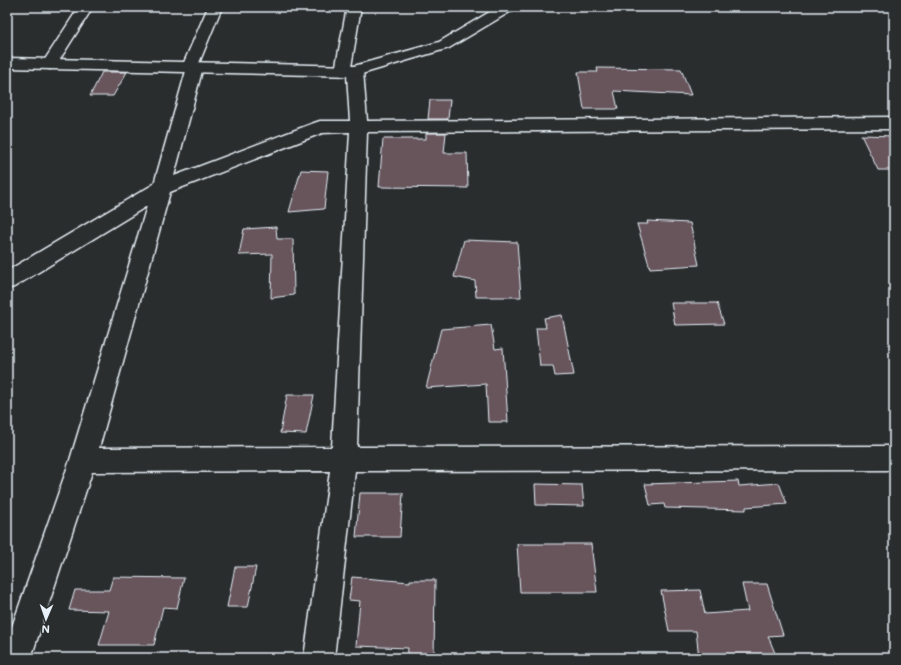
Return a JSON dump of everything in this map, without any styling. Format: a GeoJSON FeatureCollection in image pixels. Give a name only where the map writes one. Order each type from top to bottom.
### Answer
{"type":"FeatureCollection","features":[{"type":"Feature","properties":{"kind":"street"},"geometry":{"type":"LineString","coordinates":[[50,64],[86,7]]}},
{"type":"Feature","properties":{"kind":"street"},"geometry":{"type":"LineString","coordinates":[[16,658],[83,460],[162,188],[192,67],[215,7]]}},
{"type":"Feature","properties":{"kind":"street"},"geometry":{"type":"LineString","coordinates":[[319,658],[344,459],[359,127],[349,71],[354,7]]}},
{"type":"Feature","properties":{"kind":"street"},"geometry":{"type":"LineString","coordinates":[[7,63],[349,71],[444,45],[500,9]]}},
{"type":"Feature","properties":{"kind":"street"},"geometry":{"type":"LineString","coordinates":[[7,281],[162,188],[320,127],[894,123]]}},
{"type":"Feature","properties":{"kind":"street"},"geometry":{"type":"LineString","coordinates":[[83,460],[894,458]]}},
{"type":"Feature","properties":{"kind":"building"},"geometry":{"type":"Polygon","coordinates":[[[597,68],[681,69],[691,95],[614,91],[618,109],[584,109],[578,72],[598,72],[597,68]]]}},
{"type":"Feature","properties":{"kind":"building"},"geometry":{"type":"Polygon","coordinates":[[[102,72],[127,72],[113,96],[90,96],[102,72]]]}},
{"type":"Feature","properties":{"kind":"building"},"geometry":{"type":"Polygon","coordinates":[[[430,100],[450,100],[448,119],[428,119],[430,100]]]}},
{"type":"Feature","properties":{"kind":"building"},"geometry":{"type":"Polygon","coordinates":[[[426,133],[446,133],[444,153],[467,153],[468,188],[379,187],[383,139],[426,139],[426,133]]]}},
{"type":"Feature","properties":{"kind":"building"},"geometry":{"type":"Polygon","coordinates":[[[861,135],[894,136],[894,170],[878,170],[861,135]]]}},
{"type":"Feature","properties":{"kind":"building"},"geometry":{"type":"Polygon","coordinates":[[[301,170],[328,171],[324,209],[289,212],[301,170]]]}},
{"type":"Feature","properties":{"kind":"building"},"geometry":{"type":"Polygon","coordinates":[[[647,221],[690,223],[699,265],[650,268],[637,224],[648,224],[647,221]]]}},
{"type":"Feature","properties":{"kind":"building"},"geometry":{"type":"Polygon","coordinates":[[[276,227],[277,239],[293,239],[294,295],[271,298],[272,254],[239,255],[244,229],[276,227]]]}},
{"type":"Feature","properties":{"kind":"building"},"geometry":{"type":"Polygon","coordinates":[[[464,240],[517,242],[521,297],[476,297],[475,281],[454,277],[464,240]]]}},
{"type":"Feature","properties":{"kind":"building"},"geometry":{"type":"Polygon","coordinates":[[[671,303],[717,303],[724,324],[675,325],[671,303]]]}},
{"type":"Feature","properties":{"kind":"building"},"geometry":{"type":"Polygon","coordinates":[[[562,315],[574,375],[555,376],[553,366],[540,366],[536,328],[546,328],[544,318],[562,315]]]}},
{"type":"Feature","properties":{"kind":"building"},"geometry":{"type":"Polygon","coordinates":[[[491,325],[495,349],[503,348],[508,422],[488,422],[486,384],[426,388],[441,329],[491,325]]]}},
{"type":"Feature","properties":{"kind":"building"},"geometry":{"type":"Polygon","coordinates":[[[287,395],[314,395],[306,434],[280,433],[287,395]]]}},
{"type":"Feature","properties":{"kind":"building"},"geometry":{"type":"Polygon","coordinates":[[[738,481],[739,486],[779,483],[787,504],[746,507],[746,510],[665,508],[664,504],[650,505],[645,484],[738,481]]]}},
{"type":"Feature","properties":{"kind":"building"},"geometry":{"type":"Polygon","coordinates":[[[535,484],[582,485],[584,506],[536,505],[535,484]]]}},
{"type":"Feature","properties":{"kind":"building"},"geometry":{"type":"Polygon","coordinates":[[[360,493],[403,493],[400,537],[356,537],[360,493]]]}},
{"type":"Feature","properties":{"kind":"building"},"geometry":{"type":"Polygon","coordinates":[[[517,544],[591,544],[597,592],[520,592],[517,544]]]}},
{"type":"Feature","properties":{"kind":"building"},"geometry":{"type":"Polygon","coordinates":[[[235,567],[256,567],[248,607],[227,607],[235,567]]]}},
{"type":"Feature","properties":{"kind":"building"},"geometry":{"type":"Polygon","coordinates":[[[113,577],[184,578],[177,608],[163,607],[154,645],[99,645],[109,611],[69,610],[75,590],[109,590],[113,577]]]}},
{"type":"Feature","properties":{"kind":"building"},"geometry":{"type":"Polygon","coordinates":[[[352,577],[410,582],[410,580],[435,580],[434,658],[407,658],[408,648],[356,646],[360,601],[349,600],[352,577]]]}},
{"type":"Feature","properties":{"kind":"building"},"geometry":{"type":"Polygon","coordinates":[[[742,584],[767,584],[783,635],[768,636],[777,658],[699,658],[696,631],[669,631],[661,591],[700,590],[705,614],[748,611],[742,584]]]}}]}
